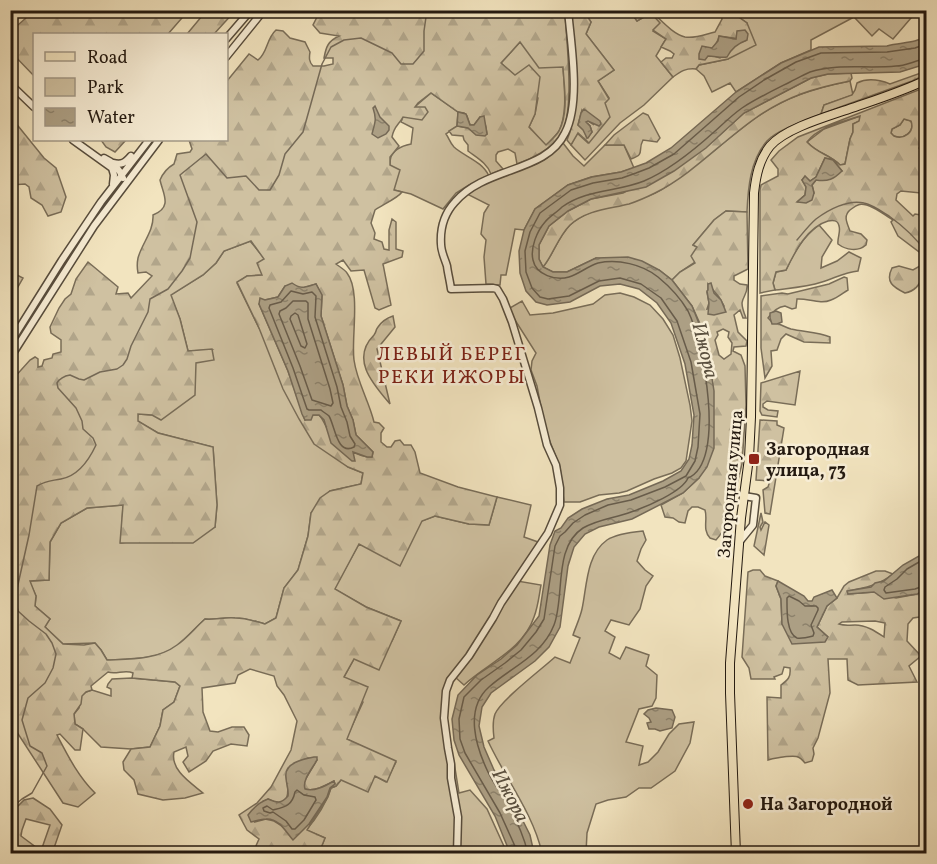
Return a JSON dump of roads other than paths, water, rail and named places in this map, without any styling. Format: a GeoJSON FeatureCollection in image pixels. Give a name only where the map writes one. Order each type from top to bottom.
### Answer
{"type":"FeatureCollection","features":[{"type":"Feature","properties":{"kind":"main road","name":"Загородная улица"},"geometry":{"type":"LineString","coordinates":[[736,854],[730,693],[731,649],[752,405],[754,193],[757,172],[771,145],[787,133],[927,80]]}},
{"type":"Feature","properties":{"kind":"street"},"geometry":{"type":"LineString","coordinates":[[228,37],[251,10]]}},
{"type":"Feature","properties":{"kind":"street"},"geometry":{"type":"LineString","coordinates":[[228,55],[264,10]]}},
{"type":"Feature","properties":{"kind":"street"},"geometry":{"type":"LineString","coordinates":[[457,854],[458,817],[444,718],[446,691],[450,680],[469,656],[548,532],[560,505],[560,488],[556,465],[547,445],[538,408],[503,299],[497,289],[493,288],[451,289],[441,247],[442,228],[446,213],[468,189],[490,177],[534,162],[551,152],[562,139],[570,121],[574,100],[568,10]]}},
{"type":"Feature","properties":{"kind":"street"},"geometry":{"type":"LineString","coordinates":[[228,37],[234,36],[236,40],[228,52]]}},
{"type":"Feature","properties":{"kind":"street"},"geometry":{"type":"LineString","coordinates":[[10,84],[33,106]]}},
{"type":"Feature","properties":{"kind":"street"},"geometry":{"type":"LineString","coordinates":[[74,141],[112,168],[114,176],[112,186]]}},
{"type":"Feature","properties":{"kind":"street"},"geometry":{"type":"LineString","coordinates":[[88,150],[119,165],[126,162],[146,141]]}},
{"type":"Feature","properties":{"kind":"street"},"geometry":{"type":"LineString","coordinates":[[10,343],[112,186],[148,141]]}},
{"type":"Feature","properties":{"kind":"street"},"geometry":{"type":"LineString","coordinates":[[10,358],[94,226],[158,141]]}},
{"type":"Feature","properties":{"kind":"street"},"geometry":{"type":"LineString","coordinates":[[113,163],[122,175],[124,184]]}},
{"type":"Feature","properties":{"kind":"street"},"geometry":{"type":"LineString","coordinates":[[740,542],[753,525],[756,498],[744,496]]}},
{"type":"Feature","properties":{"kind":"water"},"geometry":{"type":"Polygon","coordinates":[[[745,30],[748,34],[747,40],[735,47],[727,57],[708,56],[705,60],[699,59],[702,46],[712,48],[719,36],[736,39],[737,31],[745,30]]]}},
{"type":"Feature","properties":{"kind":"water","name":"Ижора"},"geometry":{"type":"Polygon","coordinates":[[[926,36],[926,64],[900,72],[828,74],[811,78],[744,113],[706,148],[674,171],[646,187],[591,199],[568,211],[549,226],[539,245],[539,259],[543,267],[553,272],[567,272],[596,258],[628,257],[642,261],[672,280],[692,306],[708,353],[714,391],[714,448],[707,467],[683,493],[632,519],[599,527],[585,534],[574,547],[568,566],[560,627],[549,647],[535,661],[491,693],[482,707],[479,726],[484,747],[530,835],[534,853],[510,853],[495,816],[459,755],[454,740],[452,719],[458,695],[477,675],[517,645],[539,616],[550,545],[555,531],[561,528],[568,518],[582,509],[607,499],[629,495],[681,471],[689,459],[694,415],[685,364],[671,323],[657,303],[639,289],[620,284],[600,286],[570,302],[547,305],[536,302],[526,291],[520,273],[519,251],[524,230],[535,209],[568,185],[592,177],[621,172],[646,163],[671,148],[736,92],[781,63],[819,47],[887,46],[912,42],[926,36]]]}},
{"type":"Feature","properties":{"kind":"water"},"geometry":{"type":"Polygon","coordinates":[[[375,106],[380,117],[389,126],[386,134],[378,138],[372,134],[375,124],[373,108],[375,106]]]}},
{"type":"Feature","properties":{"kind":"water"},"geometry":{"type":"Polygon","coordinates":[[[584,109],[601,124],[599,126],[586,122],[592,132],[588,138],[578,125],[584,109]]]}},
{"type":"Feature","properties":{"kind":"water"},"geometry":{"type":"Polygon","coordinates":[[[458,112],[466,114],[470,125],[474,125],[480,117],[484,116],[487,134],[485,136],[476,135],[468,128],[457,126],[458,112]]]}},
{"type":"Feature","properties":{"kind":"water"},"geometry":{"type":"Polygon","coordinates":[[[825,158],[833,160],[842,171],[831,179],[816,180],[812,185],[814,193],[812,200],[806,203],[797,202],[805,195],[806,187],[802,180],[805,176],[810,181],[816,177],[825,158]]]}},
{"type":"Feature","properties":{"kind":"water"},"geometry":{"type":"Polygon","coordinates":[[[292,283],[301,287],[316,284],[322,295],[321,316],[343,385],[347,406],[356,435],[373,452],[372,457],[353,452],[355,461],[352,461],[331,443],[324,420],[319,415],[313,415],[311,420],[305,420],[302,414],[288,371],[259,304],[260,298],[265,300],[278,297],[285,286],[292,283]]]}},
{"type":"Feature","properties":{"kind":"water"},"geometry":{"type":"Polygon","coordinates":[[[711,283],[714,293],[721,300],[726,312],[708,314],[707,291],[708,284],[711,283]]]}},
{"type":"Feature","properties":{"kind":"water"},"geometry":{"type":"Polygon","coordinates":[[[776,311],[781,313],[782,322],[772,324],[770,313],[776,311]]]}},
{"type":"Feature","properties":{"kind":"water"},"geometry":{"type":"Polygon","coordinates":[[[926,552],[926,590],[917,594],[884,599],[874,592],[848,594],[847,591],[871,587],[875,583],[884,581],[903,565],[926,552]]]}},
{"type":"Feature","properties":{"kind":"water"},"geometry":{"type":"Polygon","coordinates":[[[778,581],[804,596],[808,601],[832,590],[837,598],[827,606],[817,627],[828,637],[825,642],[792,644],[782,624],[781,599],[776,586],[778,581]]]}},
{"type":"Feature","properties":{"kind":"water"},"geometry":{"type":"Polygon","coordinates":[[[656,708],[672,710],[675,717],[672,728],[660,731],[649,729],[647,723],[651,722],[644,714],[656,708]]]}},
{"type":"Feature","properties":{"kind":"water"},"geometry":{"type":"Polygon","coordinates":[[[317,757],[317,760],[306,778],[305,789],[316,789],[334,781],[335,784],[330,788],[327,797],[309,824],[293,840],[282,826],[271,819],[251,822],[248,815],[259,804],[268,799],[281,802],[288,796],[286,772],[288,768],[317,757]]]}},
{"type":"Feature","properties":{"kind":"waterway"},"geometry":{"type":"LineString","coordinates":[[10,809],[32,793],[47,766],[42,753],[30,746],[22,720],[28,698],[45,683],[53,668],[56,654],[46,634],[18,611],[15,598],[37,486],[73,475],[86,462],[96,445],[93,438],[83,429],[76,408],[58,388],[57,383],[68,375],[84,380],[123,365],[148,312],[150,299],[168,289],[190,258],[197,222],[180,175],[206,154],[227,178],[246,176],[259,190],[270,190],[279,175],[285,154],[303,132],[322,64],[331,47],[344,40],[361,38],[392,53],[401,64],[413,64],[424,51],[427,10]]}},
{"type":"Feature","properties":{"kind":"waterway"},"geometry":{"type":"LineString","coordinates":[[797,240],[813,221],[826,212],[838,206],[858,202],[871,205],[889,216],[909,232],[926,252]]}},
{"type":"Feature","properties":{"kind":"place","name":"Загородная улица, 73"},"geometry":{"type":"Point","coordinates":[754,459]}},
{"type":"Feature","properties":{"kind":"place","name":"На Загородной"},"geometry":{"type":"Point","coordinates":[748,804]}},
{"type":"Feature","properties":{"kind":"district","name":"ЛЕВЫЙ БЕРЕГ РЕКИ ИЖОРЫ"},"geometry":{"type":"Point","coordinates":[452,364]}}]}
